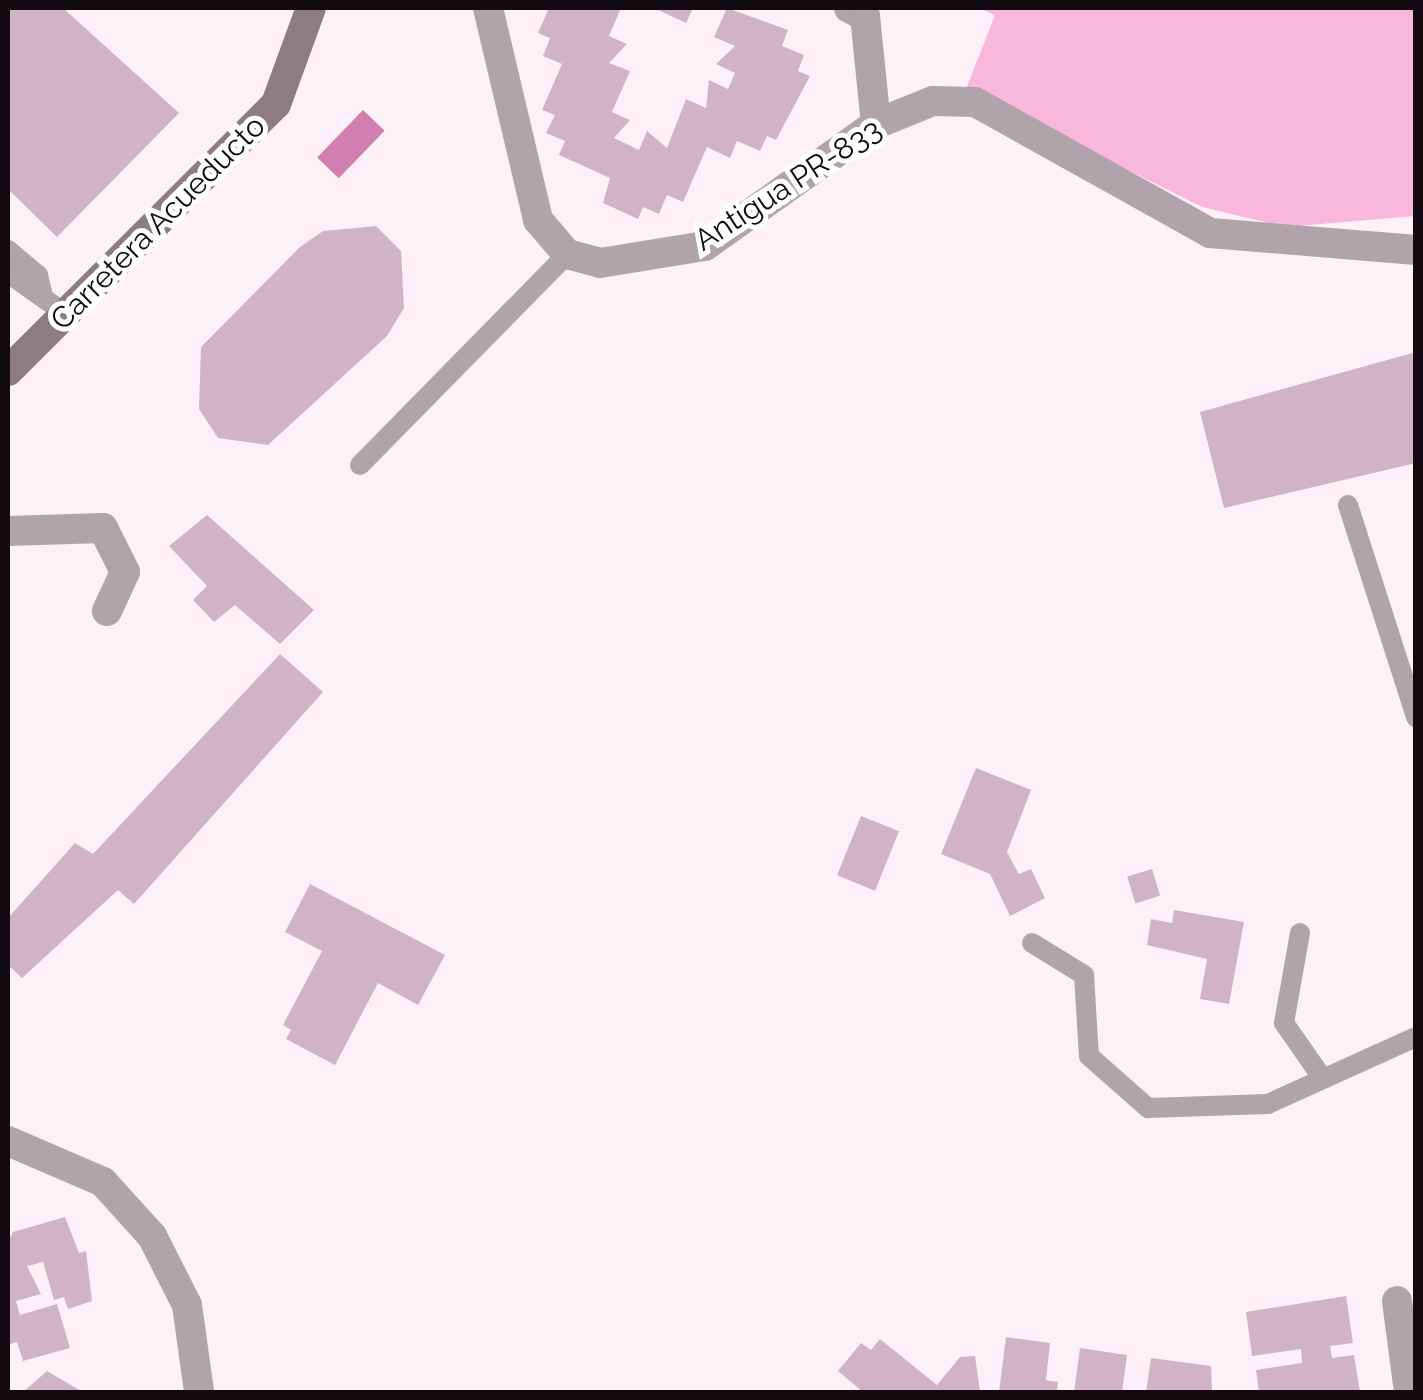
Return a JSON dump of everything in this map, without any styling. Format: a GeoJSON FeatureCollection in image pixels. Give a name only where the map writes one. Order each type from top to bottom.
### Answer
{"type":"FeatureCollection","features":[{"type":"Feature","properties":{"kind":"street","name":"Carretera Acueducto"},"geometry":{"type":"LineString","coordinates":[[8,371],[276,104],[311,8]]}},
{"type":"Feature","properties":{"kind":"street"},"geometry":{"type":"LineString","coordinates":[[488,8],[538,220],[567,254]]}},
{"type":"Feature","properties":{"kind":"street"},"geometry":{"type":"LineString","coordinates":[[849,8],[865,16],[876,124]]}},
{"type":"Feature","properties":{"kind":"street","name":"Antigua PR-833"},"geometry":{"type":"LineString","coordinates":[[567,254],[629,264],[705,246],[876,124],[932,100],[974,102],[1210,233],[1416,250]]}},
{"type":"Feature","properties":{"kind":"street"},"geometry":{"type":"LineString","coordinates":[[8,530],[104,528],[125,572],[107,612]]}},
{"type":"Feature","properties":{"kind":"street"},"geometry":{"type":"LineString","coordinates":[[8,1140],[103,1182],[152,1236],[186,1305],[199,1392]]}},
{"type":"Feature","properties":{"kind":"street"},"geometry":{"type":"LineString","coordinates":[[1397,1301],[1409,1392]]}},
{"type":"Feature","properties":{"kind":"lane"},"geometry":{"type":"LineString","coordinates":[[8,250],[38,275],[42,292],[67,315]]}},
{"type":"Feature","properties":{"kind":"lane"},"geometry":{"type":"LineString","coordinates":[[360,465],[567,254]]}},
{"type":"Feature","properties":{"kind":"lane"},"geometry":{"type":"LineString","coordinates":[[8,273],[23,290],[42,292]]}},
{"type":"Feature","properties":{"kind":"lane"},"geometry":{"type":"LineString","coordinates":[[1348,504],[1416,718]]}},
{"type":"Feature","properties":{"kind":"lane"},"geometry":{"type":"LineString","coordinates":[[1300,933],[1284,1024],[1323,1079]]}},
{"type":"Feature","properties":{"kind":"lane"},"geometry":{"type":"LineString","coordinates":[[1032,943],[1084,975],[1089,1056],[1148,1108],[1268,1104],[1416,1037]]}},
{"type":"Feature","properties":{"kind":"shaded area"},"geometry":{"type":"Polygon","coordinates":[[[979,8],[1415,8],[1415,216],[1285,227],[1202,207],[966,89],[995,15],[979,8]]]}},
{"type":"Feature","properties":{"kind":"shaded area"},"geometry":{"type":"Polygon","coordinates":[[[363,110],[385,131],[339,178],[317,157],[363,110]]]}},
{"type":"Feature","properties":{"kind":"building"},"geometry":{"type":"Polygon","coordinates":[[[8,8],[63,8],[179,113],[57,237],[8,189],[8,8]]]}},
{"type":"Feature","properties":{"kind":"building"},"geometry":{"type":"Polygon","coordinates":[[[549,8],[621,8],[609,36],[627,44],[609,63],[630,71],[612,112],[630,120],[614,138],[639,150],[647,131],[667,148],[686,99],[706,108],[709,80],[728,89],[735,73],[716,64],[735,46],[714,37],[727,8],[788,30],[782,46],[804,55],[798,71],[810,76],[776,140],[767,136],[760,151],[737,141],[730,158],[707,147],[683,202],[667,195],[659,214],[643,207],[638,219],[603,203],[610,178],[559,155],[565,141],[546,133],[555,115],[542,110],[562,64],[543,56],[550,38],[538,33],[549,8]]]}},
{"type":"Feature","properties":{"kind":"building"},"geometry":{"type":"Polygon","coordinates":[[[654,8],[693,8],[686,23],[654,8]]]}},
{"type":"Feature","properties":{"kind":"building"},"geometry":{"type":"Polygon","coordinates":[[[376,226],[401,251],[404,308],[387,336],[268,445],[218,438],[199,409],[201,347],[300,247],[323,231],[376,226]]]}},
{"type":"Feature","properties":{"kind":"building"},"geometry":{"type":"Polygon","coordinates":[[[1416,352],[1416,463],[1224,508],[1200,412],[1416,352]]]}},
{"type":"Feature","properties":{"kind":"building"},"geometry":{"type":"Polygon","coordinates":[[[207,515],[314,610],[280,644],[235,605],[214,622],[193,600],[207,586],[169,546],[207,515]]]}},
{"type":"Feature","properties":{"kind":"building"},"geometry":{"type":"Polygon","coordinates":[[[280,654],[323,692],[134,904],[118,890],[22,978],[8,965],[8,918],[75,843],[93,854],[280,654]]]}},
{"type":"Feature","properties":{"kind":"building"},"geometry":{"type":"Polygon","coordinates":[[[976,768],[1031,790],[1007,852],[1019,874],[1031,869],[1045,898],[1010,916],[990,874],[941,854],[976,768]]]}},
{"type":"Feature","properties":{"kind":"building"},"geometry":{"type":"Polygon","coordinates":[[[861,816],[899,831],[875,891],[837,875],[861,816]]]}},
{"type":"Feature","properties":{"kind":"building"},"geometry":{"type":"Polygon","coordinates":[[[1152,869],[1160,896],[1135,903],[1127,877],[1152,869]]]}},
{"type":"Feature","properties":{"kind":"building"},"geometry":{"type":"Polygon","coordinates":[[[310,884],[445,955],[418,1005],[378,983],[335,1065],[286,1039],[291,1030],[283,1025],[322,951],[285,932],[310,884]]]}},
{"type":"Feature","properties":{"kind":"building"},"geometry":{"type":"Polygon","coordinates":[[[1174,910],[1244,922],[1229,1004],[1200,999],[1207,959],[1147,945],[1151,919],[1172,923],[1174,910]]]}},
{"type":"Feature","properties":{"kind":"building"},"geometry":{"type":"Polygon","coordinates":[[[65,1217],[79,1253],[86,1251],[92,1301],[68,1309],[64,1297],[54,1300],[43,1262],[27,1266],[41,1294],[16,1301],[20,1315],[57,1304],[70,1348],[23,1361],[17,1342],[8,1345],[8,1242],[13,1232],[65,1217]]]}},
{"type":"Feature","properties":{"kind":"building"},"geometry":{"type":"Polygon","coordinates":[[[1346,1296],[1353,1343],[1330,1346],[1332,1358],[1354,1355],[1360,1392],[1259,1392],[1256,1370],[1302,1363],[1301,1349],[1252,1356],[1246,1312],[1346,1296]]]}},
{"type":"Feature","properties":{"kind":"building"},"geometry":{"type":"Polygon","coordinates":[[[1006,1337],[1050,1343],[1046,1380],[1058,1382],[1057,1392],[999,1392],[1006,1337]]]}},
{"type":"Feature","properties":{"kind":"building"},"geometry":{"type":"Polygon","coordinates":[[[880,1339],[937,1385],[960,1357],[975,1356],[980,1392],[863,1392],[838,1371],[861,1343],[871,1350],[880,1339]]]}},
{"type":"Feature","properties":{"kind":"building"},"geometry":{"type":"Polygon","coordinates":[[[1080,1348],[1127,1355],[1122,1392],[1074,1392],[1080,1348]]]}},
{"type":"Feature","properties":{"kind":"building"},"geometry":{"type":"Polygon","coordinates":[[[1151,1358],[1211,1366],[1212,1392],[1146,1392],[1151,1358]]]}},
{"type":"Feature","properties":{"kind":"building"},"geometry":{"type":"Polygon","coordinates":[[[47,1371],[83,1392],[23,1392],[47,1371]]]}}]}
